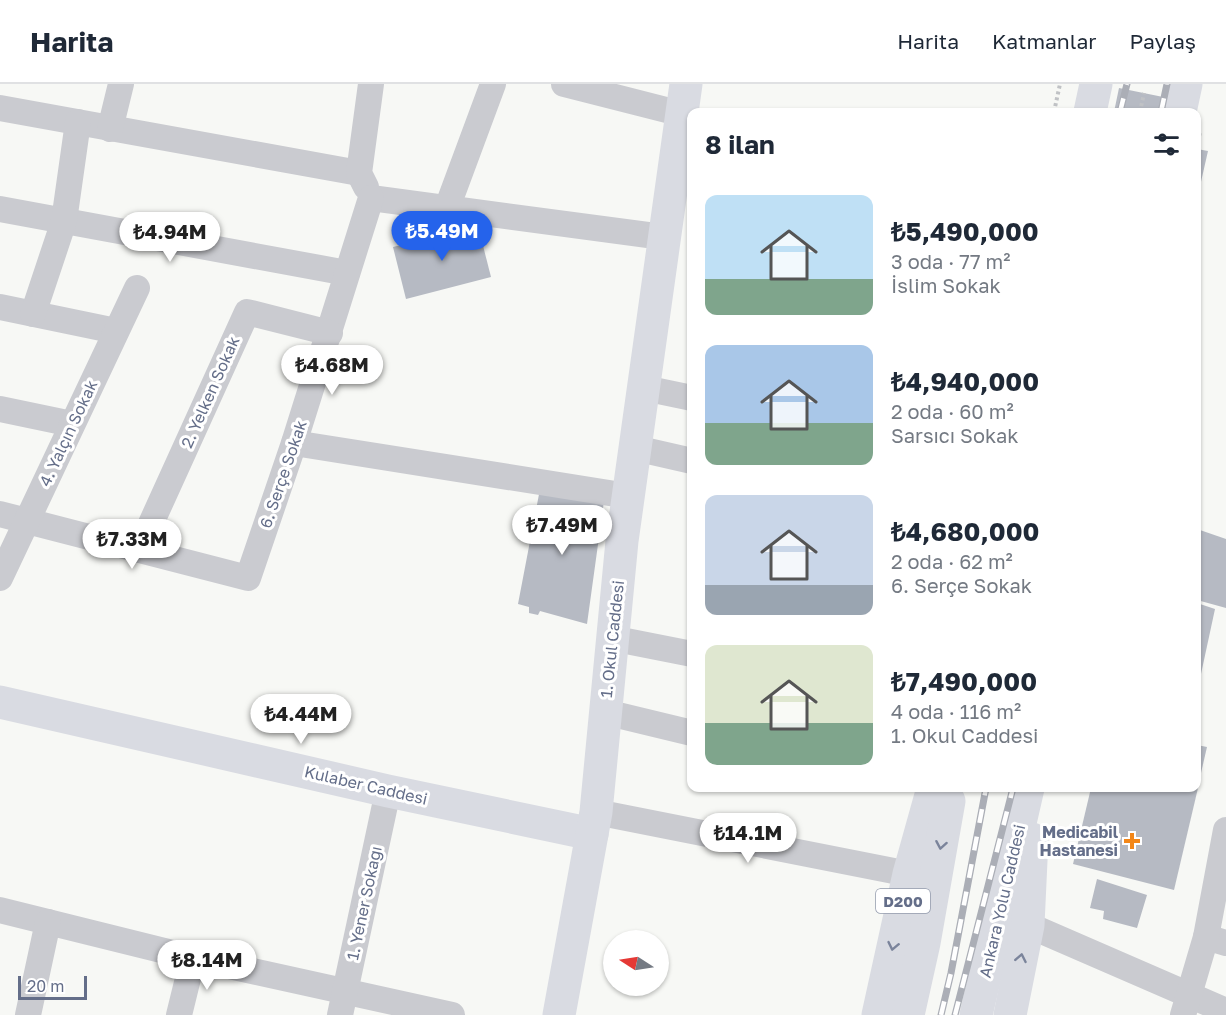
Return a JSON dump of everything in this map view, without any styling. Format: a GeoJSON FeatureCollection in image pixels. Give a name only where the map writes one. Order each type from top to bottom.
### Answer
{"type":"FeatureCollection","features":[{"type":"Feature","properties":{"kind":"main road"},"geometry":{"type":"LineString","coordinates":[[1091,108],[1096,84]]}},
{"type":"Feature","properties":{"kind":"main road"},"geometry":{"type":"LineString","coordinates":[[1181,108],[1186,84]]}},
{"type":"Feature","properties":{"kind":"main road","name":"1. Okul Caddesi"},"geometry":{"type":"LineString","coordinates":[[559,1015],[594,823],[611,638],[628,496],[684,99]]}},
{"type":"Feature","properties":{"kind":"main road","name":"Kulaber Caddesi"},"geometry":{"type":"LineString","coordinates":[[0,702],[388,791],[594,823]]}},
{"type":"Feature","properties":{"kind":"main road","name":"D200"},"geometry":{"type":"LineString","coordinates":[[878,1015],[909,874],[932,792]]}},
{"type":"Feature","properties":{"kind":"main road","name":"D200"},"geometry":{"type":"LineString","coordinates":[[908,1015],[924,943],[950,792]]}},
{"type":"Feature","properties":{"kind":"main road","name":"Ankara Yolu Caddesi"},"geometry":{"type":"LineString","coordinates":[[976,1015],[1027,792]]}},
{"type":"Feature","properties":{"kind":"main road"},"geometry":{"type":"LineString","coordinates":[[1010,1015],[1028,926],[1034,792]]}},
{"type":"Feature","properties":{"kind":"street"},"geometry":{"type":"LineString","coordinates":[[110,129],[121,84]]}},
{"type":"Feature","properties":{"kind":"street"},"geometry":{"type":"LineString","coordinates":[[371,84],[359,173],[371,198],[663,237]]}},
{"type":"Feature","properties":{"kind":"street"},"geometry":{"type":"LineString","coordinates":[[447,208],[493,84]]}},
{"type":"Feature","properties":{"kind":"street"},"geometry":{"type":"LineString","coordinates":[[564,84],[684,99]]}},
{"type":"Feature","properties":{"kind":"street"},"geometry":{"type":"LineString","coordinates":[[0,108],[359,173]]}},
{"type":"Feature","properties":{"kind":"street"},"geometry":{"type":"LineString","coordinates":[[33,314],[64,221],[78,122]]}},
{"type":"Feature","properties":{"kind":"street","name":"6. Serçe Sokak"},"geometry":{"type":"LineString","coordinates":[[138,550],[248,578],[330,333],[371,198]]}},
{"type":"Feature","properties":{"kind":"street"},"geometry":{"type":"LineString","coordinates":[[0,209],[347,273]]}},
{"type":"Feature","properties":{"kind":"street","name":"4. Yalçın Sokak"},"geometry":{"type":"LineString","coordinates":[[0,578],[137,288]]}},
{"type":"Feature","properties":{"kind":"street"},"geometry":{"type":"LineString","coordinates":[[0,307],[116,331]]}},
{"type":"Feature","properties":{"kind":"street","name":"2. Yelken Sokak"},"geometry":{"type":"LineString","coordinates":[[138,550],[247,312],[330,333]]}},
{"type":"Feature","properties":{"kind":"street"},"geometry":{"type":"LineString","coordinates":[[644,388],[687,397]]}},
{"type":"Feature","properties":{"kind":"street"},"geometry":{"type":"LineString","coordinates":[[0,409],[72,424]]}},
{"type":"Feature","properties":{"kind":"street"},"geometry":{"type":"LineString","coordinates":[[294,443],[628,496]]}},
{"type":"Feature","properties":{"kind":"street"},"geometry":{"type":"LineString","coordinates":[[635,448],[687,460]]}},
{"type":"Feature","properties":{"kind":"street"},"geometry":{"type":"LineString","coordinates":[[0,514],[138,550]]}},
{"type":"Feature","properties":{"kind":"street"},"geometry":{"type":"LineString","coordinates":[[611,638],[687,653]]}},
{"type":"Feature","properties":{"kind":"street"},"geometry":{"type":"LineString","coordinates":[[605,712],[687,732]]}},
{"type":"Feature","properties":{"kind":"street","name":"1. Yener Sokağı"},"geometry":{"type":"LineString","coordinates":[[343,1004],[388,791]]}},
{"type":"Feature","properties":{"kind":"street"},"geometry":{"type":"LineString","coordinates":[[594,823],[909,874]]}},
{"type":"Feature","properties":{"kind":"street"},"geometry":{"type":"LineString","coordinates":[[1186,1006],[1216,940],[1226,830]]}},
{"type":"Feature","properties":{"kind":"street"},"geometry":{"type":"LineString","coordinates":[[0,910],[193,958],[343,1004],[452,1015]]}},
{"type":"Feature","properties":{"kind":"street"},"geometry":{"type":"LineString","coordinates":[[28,1015],[48,922]]}},
{"type":"Feature","properties":{"kind":"street"},"geometry":{"type":"LineString","coordinates":[[1028,926],[1186,1006],[1226,1011]]}},
{"type":"Feature","properties":{"kind":"street"},"geometry":{"type":"LineString","coordinates":[[179,1015],[193,958]]}},
{"type":"Feature","properties":{"kind":"path"},"geometry":{"type":"LineString","coordinates":[[1054,108],[1060,84]]}},
{"type":"Feature","properties":{"kind":"path"},"geometry":{"type":"LineString","coordinates":[[1141,108],[1144,93]]}},
{"type":"Feature","properties":{"kind":"building"},"geometry":{"type":"Polygon","coordinates":[[[1119,88],[1168,98],[1166,108],[1115,108],[1119,88]]]}},
{"type":"Feature","properties":{"kind":"building"},"geometry":{"type":"Polygon","coordinates":[[[1201,150],[1208,151],[1201,182],[1201,150]]]}},
{"type":"Feature","properties":{"kind":"building"},"geometry":{"type":"Polygon","coordinates":[[[478,226],[491,277],[406,299],[393,247],[478,226]]]}},
{"type":"Feature","properties":{"kind":"building"},"geometry":{"type":"Polygon","coordinates":[[[540,489],[604,501],[587,624],[540,611],[538,615],[529,613],[529,607],[518,604],[540,489]]]}},
{"type":"Feature","properties":{"kind":"building"},"geometry":{"type":"Polygon","coordinates":[[[1201,530],[1226,539],[1226,608],[1201,601],[1201,530]]]}},
{"type":"Feature","properties":{"kind":"building"},"geometry":{"type":"Polygon","coordinates":[[[1201,604],[1215,609],[1201,674],[1201,604]]]}},
{"type":"Feature","properties":{"kind":"building"},"geometry":{"type":"Polygon","coordinates":[[[1201,746],[1207,747],[1201,773],[1201,746]]]}},
{"type":"Feature","properties":{"kind":"building","name":"Medicabil Hastanesi"},"geometry":{"type":"Polygon","coordinates":[[[1090,792],[1197,792],[1174,890],[1073,864],[1090,792]]]}},
{"type":"Feature","properties":{"kind":"building"},"geometry":{"type":"Polygon","coordinates":[[[1097,879],[1147,895],[1137,928],[1103,919],[1104,911],[1090,908],[1097,879]]]}},
{"type":"Feature","properties":{"kind":"railway"},"geometry":{"type":"LineString","coordinates":[[1121,108],[1127,84]]}},
{"type":"Feature","properties":{"kind":"railway"},"geometry":{"type":"LineString","coordinates":[[1162,108],[1167,84]]}},
{"type":"Feature","properties":{"kind":"railway"},"geometry":{"type":"LineString","coordinates":[[941,1015],[985,792]]}},
{"type":"Feature","properties":{"kind":"railway"},"geometry":{"type":"LineString","coordinates":[[955,1015],[1012,792]]}},
{"type":"Feature","properties":{"kind":"place","name":"Medicabil Hastanesi"},"geometry":{"type":"Point","coordinates":[1132,841]}}]}
